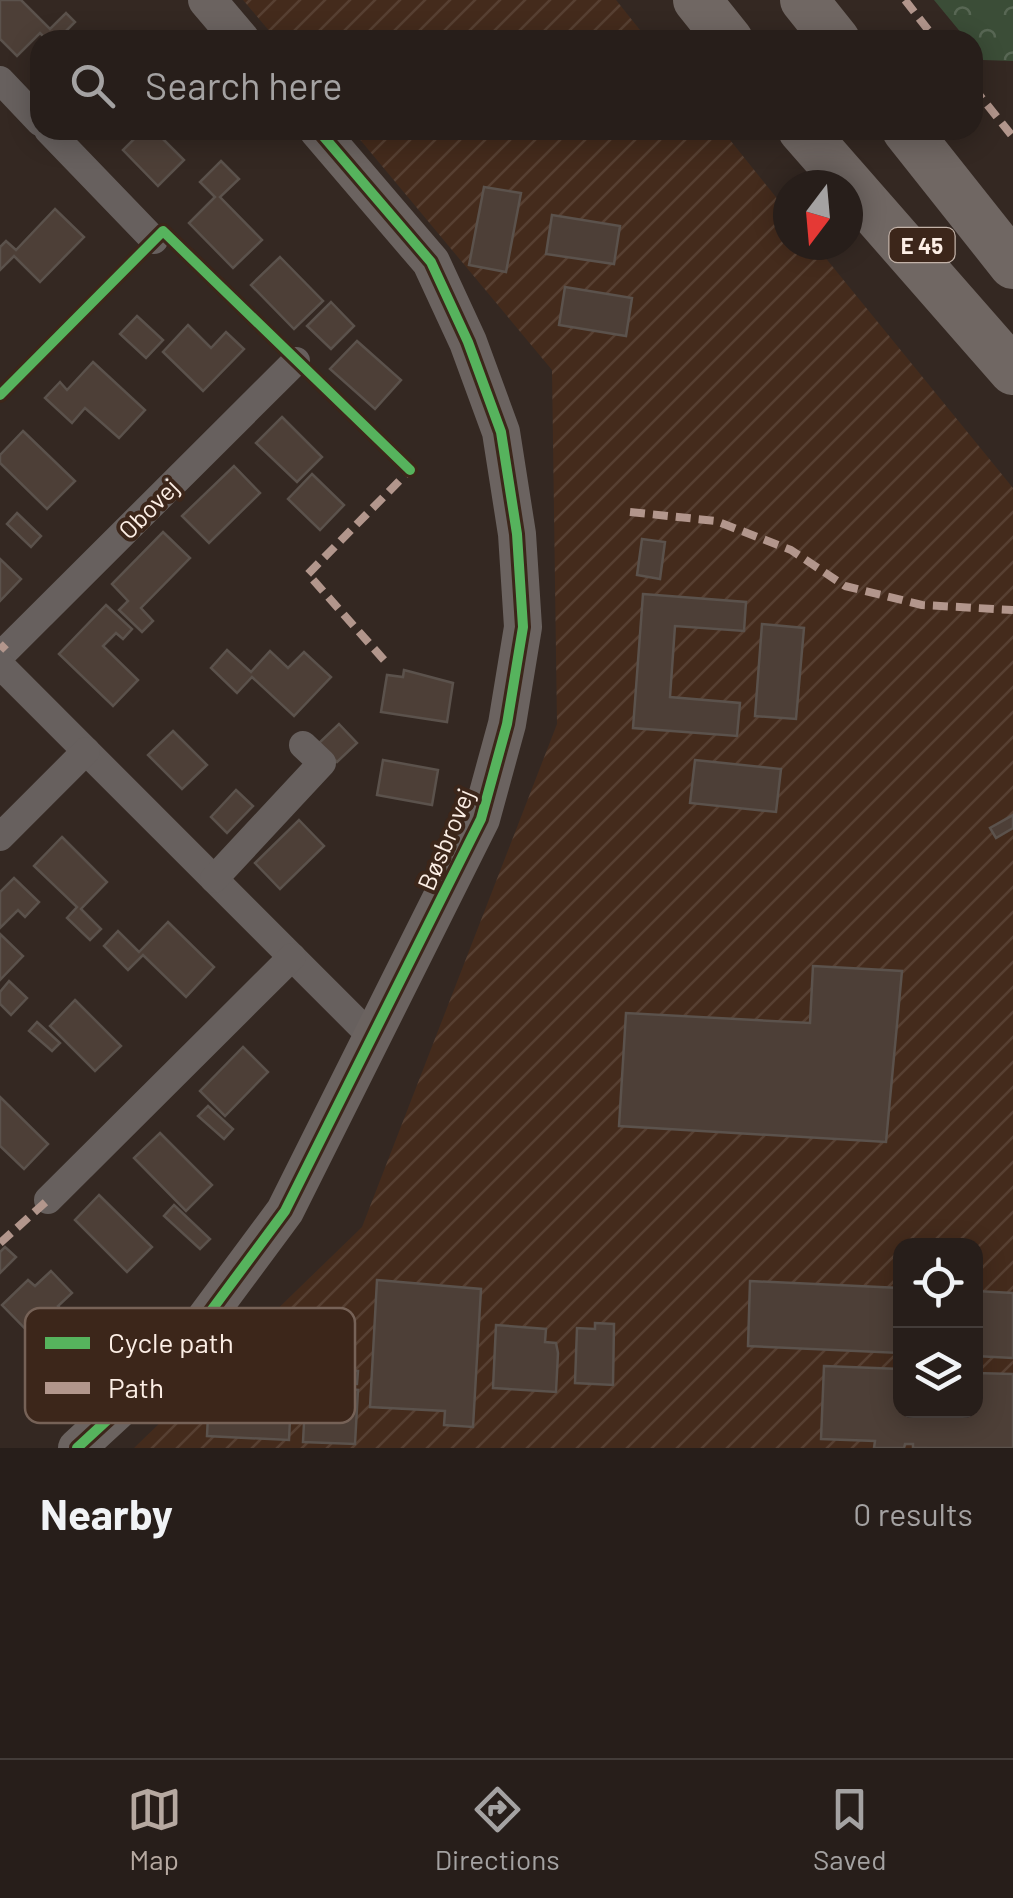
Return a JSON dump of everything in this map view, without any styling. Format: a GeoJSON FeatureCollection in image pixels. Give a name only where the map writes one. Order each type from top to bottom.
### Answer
{"type":"FeatureCollection","features":[{"type":"Feature","properties":{"kind":"highway"},"geometry":{"type":"LineString","coordinates":[[697,0],[721,30]]}},
{"type":"Feature","properties":{"kind":"highway"},"geometry":{"type":"LineString","coordinates":[[730,0],[753,30]]}},
{"type":"Feature","properties":{"kind":"highway"},"geometry":{"type":"LineString","coordinates":[[804,0],[828,30]]}},
{"type":"Feature","properties":{"kind":"highway"},"geometry":{"type":"LineString","coordinates":[[811,140],[1013,371]]}},
{"type":"Feature","properties":{"kind":"highway","name":"E 45"},"geometry":{"type":"LineString","coordinates":[[840,140],[1013,360]]}},
{"type":"Feature","properties":{"kind":"highway","name":"E 45"},"geometry":{"type":"LineString","coordinates":[[914,140],[1013,266]]}},
{"type":"Feature","properties":{"kind":"street"},"geometry":{"type":"LineString","coordinates":[[207,0],[233,30]]}},
{"type":"Feature","properties":{"kind":"street"},"geometry":{"type":"LineString","coordinates":[[0,80],[30,112]]}},
{"type":"Feature","properties":{"kind":"street"},"geometry":{"type":"LineString","coordinates":[[58,140],[154,240]]}},
{"type":"Feature","properties":{"kind":"street","name":"Bøsbrovej"},"geometry":{"type":"LineString","coordinates":[[213,1308],[284,1211],[481,818],[507,724],[523,627],[517,534],[501,432],[468,342],[431,262],[327,140]]}},
{"type":"Feature","properties":{"kind":"street","name":"Obovej"},"geometry":{"type":"LineString","coordinates":[[0,656],[296,360]]}},
{"type":"Feature","properties":{"kind":"street"},"geometry":{"type":"LineString","coordinates":[[0,665],[373,1038]]}},
{"type":"Feature","properties":{"kind":"street"},"geometry":{"type":"LineString","coordinates":[[214,879],[322,762],[302,745]]}},
{"type":"Feature","properties":{"kind":"street"},"geometry":{"type":"LineString","coordinates":[[0,837],[86,751]]}},
{"type":"Feature","properties":{"kind":"street"},"geometry":{"type":"LineString","coordinates":[[48,1200],[292,957]]}},
{"type":"Feature","properties":{"kind":"street","name":"Bøsbrovej"},"geometry":{"type":"LineString","coordinates":[[77,1448],[104,1423]]}},
{"type":"Feature","properties":{"kind":"shaded area"},"geometry":{"type":"Polygon","coordinates":[[[243,0],[616,0],[640,30],[268,30],[243,0]]]}},
{"type":"Feature","properties":{"kind":"shaded area"},"geometry":{"type":"Polygon","coordinates":[[[360,140],[730,140],[773,193],[773,260],[827,260],[1013,488],[1013,1448],[134,1448],[160,1423],[355,1423],[355,1308],[278,1308],[362,1227],[557,724],[552,370],[360,140]]]}},
{"type":"Feature","properties":{"kind":"green space"},"geometry":{"type":"Polygon","coordinates":[[[934,0],[1013,0],[1013,61],[983,60],[983,30],[959,30],[934,0]]]}},
{"type":"Feature","properties":{"kind":"building"},"geometry":{"type":"Polygon","coordinates":[[[0,0],[21,0],[50,29],[66,13],[75,22],[67,30],[30,30],[30,43],[17,56],[0,39],[0,0]]]}},
{"type":"Feature","properties":{"kind":"building"},"geometry":{"type":"Polygon","coordinates":[[[133,140],[164,140],[184,160],[158,186],[123,150],[133,140]]]}},
{"type":"Feature","properties":{"kind":"building"},"geometry":{"type":"Polygon","coordinates":[[[221,161],[239,179],[220,197],[262,240],[233,268],[189,223],[215,197],[200,182],[221,161]]]}},
{"type":"Feature","properties":{"kind":"building"},"geometry":{"type":"Polygon","coordinates":[[[484,187],[521,193],[506,272],[469,265],[484,187]]]}},
{"type":"Feature","properties":{"kind":"building"},"geometry":{"type":"Polygon","coordinates":[[[55,209],[84,237],[40,282],[14,256],[0,270],[0,247],[6,241],[16,250],[55,209]]]}},
{"type":"Feature","properties":{"kind":"building"},"geometry":{"type":"Polygon","coordinates":[[[552,215],[620,226],[614,264],[546,254],[552,215]]]}},
{"type":"Feature","properties":{"kind":"building"},"geometry":{"type":"Polygon","coordinates":[[[280,257],[323,301],[294,329],[251,285],[280,257]]]}},
{"type":"Feature","properties":{"kind":"building"},"geometry":{"type":"Polygon","coordinates":[[[565,287],[632,298],[626,336],[559,325],[565,287]]]}},
{"type":"Feature","properties":{"kind":"building"},"geometry":{"type":"Polygon","coordinates":[[[331,302],[354,326],[331,349],[307,326],[331,302]]]}},
{"type":"Feature","properties":{"kind":"building"},"geometry":{"type":"Polygon","coordinates":[[[137,316],[163,340],[146,358],[120,334],[137,316]]]}},
{"type":"Feature","properties":{"kind":"building"},"geometry":{"type":"Polygon","coordinates":[[[188,325],[211,348],[226,332],[244,349],[203,391],[163,352],[188,325]]]}},
{"type":"Feature","properties":{"kind":"building"},"geometry":{"type":"Polygon","coordinates":[[[357,341],[401,380],[375,409],[330,369],[357,341]]]}},
{"type":"Feature","properties":{"kind":"building"},"geometry":{"type":"Polygon","coordinates":[[[93,362],[145,410],[119,438],[85,408],[72,423],[45,398],[60,382],[67,390],[93,362]]]}},
{"type":"Feature","properties":{"kind":"building"},"geometry":{"type":"Polygon","coordinates":[[[282,417],[322,457],[297,482],[256,443],[282,417]]]}},
{"type":"Feature","properties":{"kind":"building"},"geometry":{"type":"Polygon","coordinates":[[[23,431],[75,481],[47,509],[0,463],[0,455],[23,431]]]}},
{"type":"Feature","properties":{"kind":"building"},"geometry":{"type":"Polygon","coordinates":[[[234,466],[260,493],[209,543],[182,516],[234,466]]]}},
{"type":"Feature","properties":{"kind":"building"},"geometry":{"type":"Polygon","coordinates":[[[312,474],[344,505],[320,530],[288,499],[312,474]]]}},
{"type":"Feature","properties":{"kind":"building"},"geometry":{"type":"Polygon","coordinates":[[[17,513],[41,536],[31,547],[7,524],[17,513]]]}},
{"type":"Feature","properties":{"kind":"building"},"geometry":{"type":"Polygon","coordinates":[[[163,532],[190,558],[141,608],[153,621],[142,632],[119,610],[128,601],[112,584],[163,532]]]}},
{"type":"Feature","properties":{"kind":"building"},"geometry":{"type":"Polygon","coordinates":[[[642,539],[665,542],[660,579],[637,575],[642,539]]]}},
{"type":"Feature","properties":{"kind":"building"},"geometry":{"type":"Polygon","coordinates":[[[0,559],[21,579],[0,601],[0,559]]]}},
{"type":"Feature","properties":{"kind":"building"},"geometry":{"type":"Polygon","coordinates":[[[643,594],[746,602],[744,631],[675,626],[670,697],[740,703],[737,736],[633,728],[643,594]]]}},
{"type":"Feature","properties":{"kind":"building"},"geometry":{"type":"Polygon","coordinates":[[[106,605],[132,629],[123,639],[116,633],[103,646],[138,680],[113,706],[59,654],[106,605]]]}},
{"type":"Feature","properties":{"kind":"building"},"geometry":{"type":"Polygon","coordinates":[[[762,624],[804,628],[796,719],[755,716],[762,624]]]}},
{"type":"Feature","properties":{"kind":"building"},"geometry":{"type":"Polygon","coordinates":[[[227,650],[251,672],[270,651],[288,668],[304,652],[331,677],[294,716],[252,677],[237,693],[211,668],[227,650]]]}},
{"type":"Feature","properties":{"kind":"building"},"geometry":{"type":"Polygon","coordinates":[[[404,670],[453,683],[447,722],[381,712],[387,675],[403,677],[404,670]]]}},
{"type":"Feature","properties":{"kind":"building"},"geometry":{"type":"Polygon","coordinates":[[[339,724],[357,743],[337,762],[319,743],[339,724]]]}},
{"type":"Feature","properties":{"kind":"building"},"geometry":{"type":"Polygon","coordinates":[[[173,731],[207,765],[182,789],[148,755],[173,731]]]}},
{"type":"Feature","properties":{"kind":"building"},"geometry":{"type":"Polygon","coordinates":[[[383,760],[438,770],[432,805],[377,795],[383,760]]]}},
{"type":"Feature","properties":{"kind":"building"},"geometry":{"type":"Polygon","coordinates":[[[695,760],[781,769],[776,812],[690,803],[695,760]]]}},
{"type":"Feature","properties":{"kind":"building"},"geometry":{"type":"Polygon","coordinates":[[[236,790],[253,806],[227,833],[211,817],[236,790]]]}},
{"type":"Feature","properties":{"kind":"building"},"geometry":{"type":"Polygon","coordinates":[[[1013,815],[1013,828],[996,838],[990,828],[1013,815]]]}},
{"type":"Feature","properties":{"kind":"building"},"geometry":{"type":"Polygon","coordinates":[[[299,820],[324,846],[280,889],[255,863],[299,820]]]}},
{"type":"Feature","properties":{"kind":"building"},"geometry":{"type":"Polygon","coordinates":[[[62,837],[107,882],[81,909],[101,929],[90,940],[67,918],[77,907],[34,866],[62,837]]]}},
{"type":"Feature","properties":{"kind":"building"},"geometry":{"type":"Polygon","coordinates":[[[14,878],[39,902],[25,917],[18,910],[0,928],[0,892],[14,878]]]}},
{"type":"Feature","properties":{"kind":"building"},"geometry":{"type":"Polygon","coordinates":[[[168,922],[214,967],[186,997],[143,955],[128,970],[104,946],[118,931],[139,952],[168,922]]]}},
{"type":"Feature","properties":{"kind":"building"},"geometry":{"type":"Polygon","coordinates":[[[0,934],[23,956],[0,980],[0,934]]]}},
{"type":"Feature","properties":{"kind":"building"},"geometry":{"type":"Polygon","coordinates":[[[813,966],[902,971],[886,1142],[619,1126],[626,1013],[810,1023],[813,966]]]}},
{"type":"Feature","properties":{"kind":"building"},"geometry":{"type":"Polygon","coordinates":[[[9,981],[27,998],[11,1015],[0,1004],[0,992],[9,981]]]}},
{"type":"Feature","properties":{"kind":"building"},"geometry":{"type":"Polygon","coordinates":[[[75,1000],[121,1046],[95,1071],[50,1026],[75,1000]]]}},
{"type":"Feature","properties":{"kind":"building"},"geometry":{"type":"Polygon","coordinates":[[[37,1022],[60,1043],[52,1051],[29,1031],[37,1022]]]}},
{"type":"Feature","properties":{"kind":"building"},"geometry":{"type":"Polygon","coordinates":[[[243,1047],[268,1072],[225,1116],[200,1091],[243,1047]]]}},
{"type":"Feature","properties":{"kind":"building"},"geometry":{"type":"Polygon","coordinates":[[[0,1097],[48,1144],[24,1169],[0,1146],[0,1097]]]}},
{"type":"Feature","properties":{"kind":"building"},"geometry":{"type":"Polygon","coordinates":[[[208,1106],[233,1129],[224,1139],[198,1116],[208,1106]]]}},
{"type":"Feature","properties":{"kind":"building"},"geometry":{"type":"Polygon","coordinates":[[[160,1133],[212,1185],[186,1211],[134,1158],[160,1133]]]}},
{"type":"Feature","properties":{"kind":"building"},"geometry":{"type":"Polygon","coordinates":[[[99,1195],[152,1247],[127,1272],[75,1220],[99,1195]]]}},
{"type":"Feature","properties":{"kind":"building"},"geometry":{"type":"Polygon","coordinates":[[[174,1205],[210,1239],[200,1249],[164,1216],[174,1205]]]}},
{"type":"Feature","properties":{"kind":"building"},"geometry":{"type":"Polygon","coordinates":[[[5,1247],[16,1257],[0,1273],[0,1252],[5,1247]]]}},
{"type":"Feature","properties":{"kind":"building"},"geometry":{"type":"Polygon","coordinates":[[[51,1271],[72,1293],[60,1308],[25,1308],[25,1329],[2,1305],[28,1280],[35,1286],[51,1271]]]}},
{"type":"Feature","properties":{"kind":"building"},"geometry":{"type":"Polygon","coordinates":[[[377,1280],[481,1289],[473,1427],[444,1425],[445,1411],[370,1407],[377,1280]]]}},
{"type":"Feature","properties":{"kind":"building"},"geometry":{"type":"Polygon","coordinates":[[[750,1281],[893,1288],[893,1353],[748,1346],[750,1281]]]}},
{"type":"Feature","properties":{"kind":"building"},"geometry":{"type":"Polygon","coordinates":[[[983,1291],[1013,1293],[1013,1358],[983,1356],[983,1291]]]}},
{"type":"Feature","properties":{"kind":"building"},"geometry":{"type":"Polygon","coordinates":[[[595,1323],[614,1324],[613,1385],[575,1383],[577,1328],[595,1329],[595,1323]]]}},
{"type":"Feature","properties":{"kind":"building"},"geometry":{"type":"Polygon","coordinates":[[[496,1325],[546,1329],[545,1342],[556,1343],[558,1353],[556,1392],[493,1388],[496,1325]]]}},
{"type":"Feature","properties":{"kind":"building"},"geometry":{"type":"Polygon","coordinates":[[[824,1366],[893,1369],[893,1418],[983,1418],[983,1373],[1013,1374],[1013,1448],[913,1448],[913,1444],[905,1444],[904,1448],[874,1448],[875,1441],[821,1439],[824,1366]]]}},
{"type":"Feature","properties":{"kind":"building"},"geometry":{"type":"Polygon","coordinates":[[[355,1390],[358,1390],[355,1444],[303,1442],[304,1423],[355,1423],[355,1390]]]}},
{"type":"Feature","properties":{"kind":"building"},"geometry":{"type":"Polygon","coordinates":[[[208,1423],[290,1423],[289,1440],[207,1436],[208,1423]]]}},
{"type":"Feature","properties":{"kind":"marked path"},"geometry":{"type":"LineString","coordinates":[[905,0],[928,30]]}},
{"type":"Feature","properties":{"kind":"marked path"},"geometry":{"type":"LineString","coordinates":[[983,100],[1013,137]]}},
{"type":"Feature","properties":{"kind":"marked path"},"geometry":{"type":"LineString","coordinates":[[384,660],[308,574],[410,470],[403,464]]}},
{"type":"Feature","properties":{"kind":"marked path"},"geometry":{"type":"LineString","coordinates":[[630,512],[716,521],[791,550],[845,586],[922,605],[1013,610]]}},
{"type":"Feature","properties":{"kind":"marked path"},"geometry":{"type":"LineString","coordinates":[[0,644],[6,650]]}},
{"type":"Feature","properties":{"kind":"marked path"},"geometry":{"type":"LineString","coordinates":[[0,1243],[48,1200]]}},
{"type":"Feature","properties":{"kind":"cycle path"},"geometry":{"type":"LineString","coordinates":[[213,1308],[285,1211],[481,819],[507,724],[523,627],[517,534],[501,432],[468,342],[431,262],[327,140]]}},
{"type":"Feature","properties":{"kind":"cycle path"},"geometry":{"type":"LineString","coordinates":[[0,395],[163,231],[410,470]]}},
{"type":"Feature","properties":{"kind":"cycle path"},"geometry":{"type":"LineString","coordinates":[[77,1448],[104,1423]]}}]}
